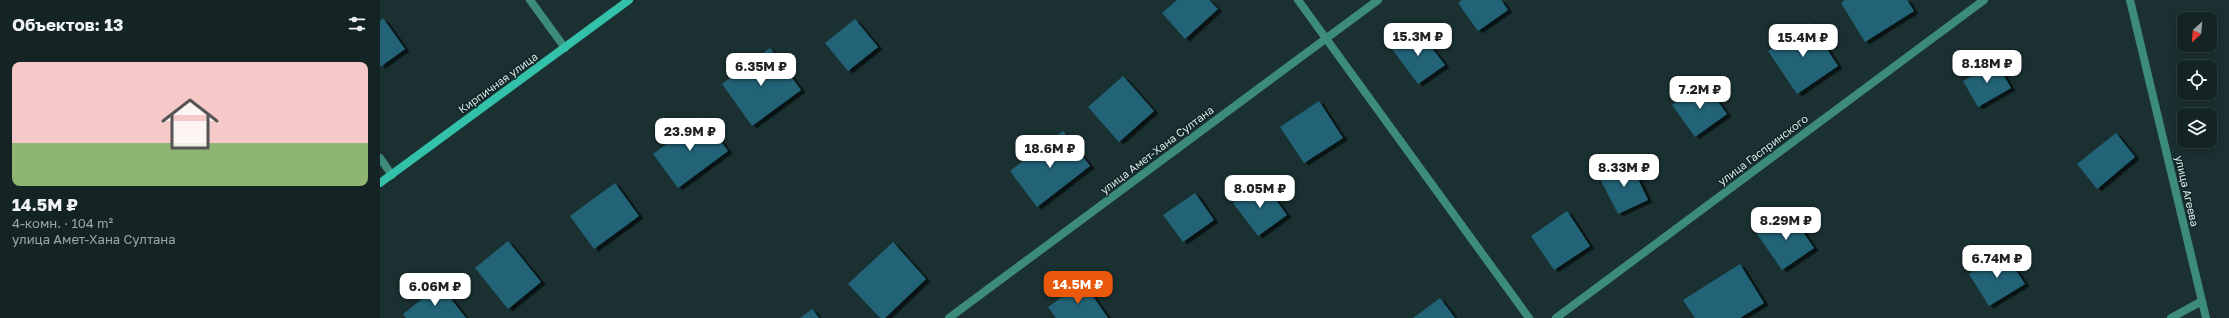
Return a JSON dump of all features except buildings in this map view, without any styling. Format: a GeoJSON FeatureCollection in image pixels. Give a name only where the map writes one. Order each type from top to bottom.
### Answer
{"type":"FeatureCollection","features":[{"type":"Feature","properties":{"kind":"main road","name":"Кирпичная улица"},"geometry":{"type":"LineString","coordinates":[[380,183],[629,0]]}},
{"type":"Feature","properties":{"kind":"street"},"geometry":{"type":"LineString","coordinates":[[530,0],[565,48]]}},
{"type":"Feature","properties":{"kind":"street"},"geometry":{"type":"LineString","coordinates":[[1298,0],[1530,318]]}},
{"type":"Feature","properties":{"kind":"street","name":"улица Амет-Хана Султана"},"geometry":{"type":"LineString","coordinates":[[949,318],[1378,0]]}},
{"type":"Feature","properties":{"kind":"street","name":"улица Гаспринского"},"geometry":{"type":"LineString","coordinates":[[1556,318],[1984,0]]}},
{"type":"Feature","properties":{"kind":"street","name":"улица Агеева"},"geometry":{"type":"LineString","coordinates":[[2130,0],[2206,318]]}},
{"type":"Feature","properties":{"kind":"street"},"geometry":{"type":"LineString","coordinates":[[380,158],[392,175]]}},
{"type":"Feature","properties":{"kind":"street"},"geometry":{"type":"LineString","coordinates":[[2171,318],[2202,301]]}}]}
